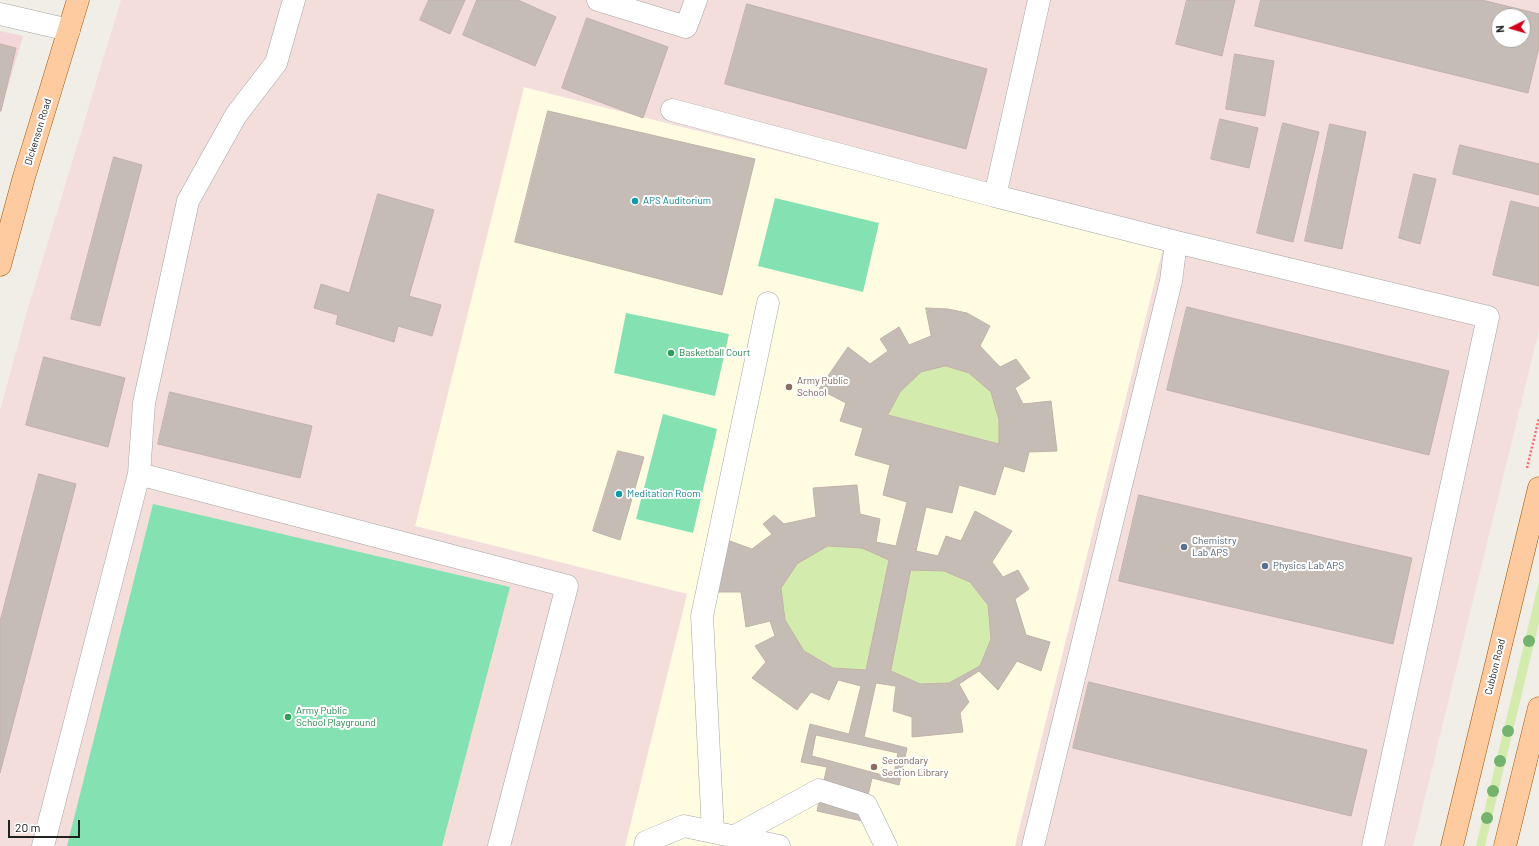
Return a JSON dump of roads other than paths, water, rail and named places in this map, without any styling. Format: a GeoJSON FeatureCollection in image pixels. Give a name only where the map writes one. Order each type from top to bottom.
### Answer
{"type":"FeatureCollection","features":[{"type":"Feature","properties":{"kind":"main road","name":"Dickenson Road"},"geometry":{"type":"LineString","coordinates":[[0,265],[24,177],[78,0]]}},
{"type":"Feature","properties":{"kind":"main road","name":"Cubbon Road"},"geometry":{"type":"LineString","coordinates":[[1452,846],[1539,488]]}},
{"type":"Feature","properties":{"kind":"main road"},"geometry":{"type":"LineString","coordinates":[[1505,846],[1539,708]]}},
{"type":"Feature","properties":{"kind":"street"},"geometry":{"type":"LineString","coordinates":[[43,846],[139,474],[144,403],[188,201],[236,115],[276,63],[294,0]]}},
{"type":"Feature","properties":{"kind":"street"},"geometry":{"type":"LineString","coordinates":[[598,0],[686,27],[696,0]]}},
{"type":"Feature","properties":{"kind":"street"},"geometry":{"type":"LineString","coordinates":[[995,196],[1039,0]]}},
{"type":"Feature","properties":{"kind":"street"},"geometry":{"type":"LineString","coordinates":[[0,14],[69,30]]}},
{"type":"Feature","properties":{"kind":"street"},"geometry":{"type":"LineString","coordinates":[[672,110],[995,196],[1176,242],[1488,317],[1373,846]]}},
{"type":"Feature","properties":{"kind":"street"},"geometry":{"type":"LineString","coordinates":[[1033,846],[1171,281],[1176,242]]}},
{"type":"Feature","properties":{"kind":"street"},"geometry":{"type":"LineString","coordinates":[[713,832],[702,616],[768,303]]}},
{"type":"Feature","properties":{"kind":"street"},"geometry":{"type":"LineString","coordinates":[[139,474],[567,586],[499,846]]}},
{"type":"Feature","properties":{"kind":"street"},"geometry":{"type":"LineString","coordinates":[[735,836],[819,790],[866,806],[886,846]]}},
{"type":"Feature","properties":{"kind":"street"},"geometry":{"type":"LineString","coordinates":[[645,846],[646,842],[684,826],[779,846]]}},
{"type":"Feature","properties":{"kind":"place","name":"APS Auditorium"},"geometry":{"type":"Point","coordinates":[635,201]}},
{"type":"Feature","properties":{"kind":"place","name":"Basketball Court"},"geometry":{"type":"Point","coordinates":[671,353]}},
{"type":"Feature","properties":{"kind":"place","name":"Army Public School"},"geometry":{"type":"Point","coordinates":[789,387]}},
{"type":"Feature","properties":{"kind":"place","name":"Meditation Room"},"geometry":{"type":"Point","coordinates":[619,494]}},
{"type":"Feature","properties":{"kind":"place","name":"Chemistry Lab APS"},"geometry":{"type":"Point","coordinates":[1184,547]}},
{"type":"Feature","properties":{"kind":"place","name":"Physics Lab APS"},"geometry":{"type":"Point","coordinates":[1265,566]}},
{"type":"Feature","properties":{"kind":"place","name":"Army Public School Playground"},"geometry":{"type":"Point","coordinates":[288,717]}},
{"type":"Feature","properties":{"kind":"place","name":"Secondary Section Library"},"geometry":{"type":"Point","coordinates":[874,767]}}]}
